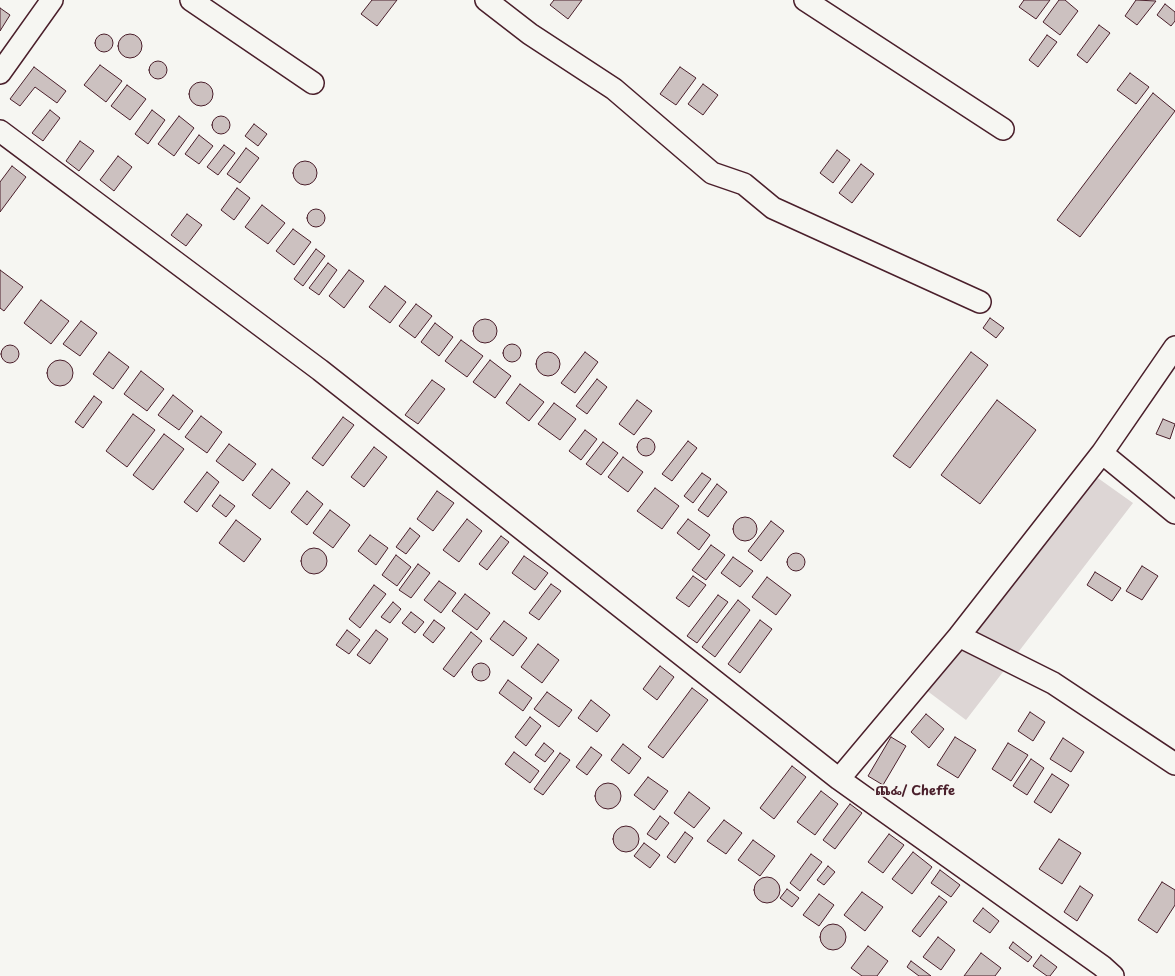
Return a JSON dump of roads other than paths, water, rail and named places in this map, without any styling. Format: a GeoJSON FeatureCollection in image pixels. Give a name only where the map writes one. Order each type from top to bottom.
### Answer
{"type":"FeatureCollection","features":[{"type":"Feature","properties":{"kind":"street"},"geometry":{"type":"LineString","coordinates":[[0,73],[52,0]]}},
{"type":"Feature","properties":{"kind":"street"},"geometry":{"type":"LineString","coordinates":[[191,0],[314,83]]}},
{"type":"Feature","properties":{"kind":"street"},"geometry":{"type":"LineString","coordinates":[[486,0],[530,34],[614,89],[712,173],[744,184],[773,208],[980,302]]}},
{"type":"Feature","properties":{"kind":"street"},"geometry":{"type":"LineString","coordinates":[[805,0],[1003,129]]}},
{"type":"Feature","properties":{"kind":"street"},"geometry":{"type":"LineString","coordinates":[[0,131],[320,370],[839,779],[1113,976]]}},
{"type":"Feature","properties":{"kind":"street"},"geometry":{"type":"LineString","coordinates":[[839,779],[959,636],[1102,453],[1175,347]]}},
{"type":"Feature","properties":{"kind":"street"},"geometry":{"type":"LineString","coordinates":[[1102,453],[1175,513]]}},
{"type":"Feature","properties":{"kind":"street"},"geometry":{"type":"LineString","coordinates":[[959,636],[1053,683],[1175,764]]}},
{"type":"Feature","properties":{"kind":"district","name":"ጨፌ/ Cheffe"},"geometry":{"type":"Point","coordinates":[915,791]}}]}
